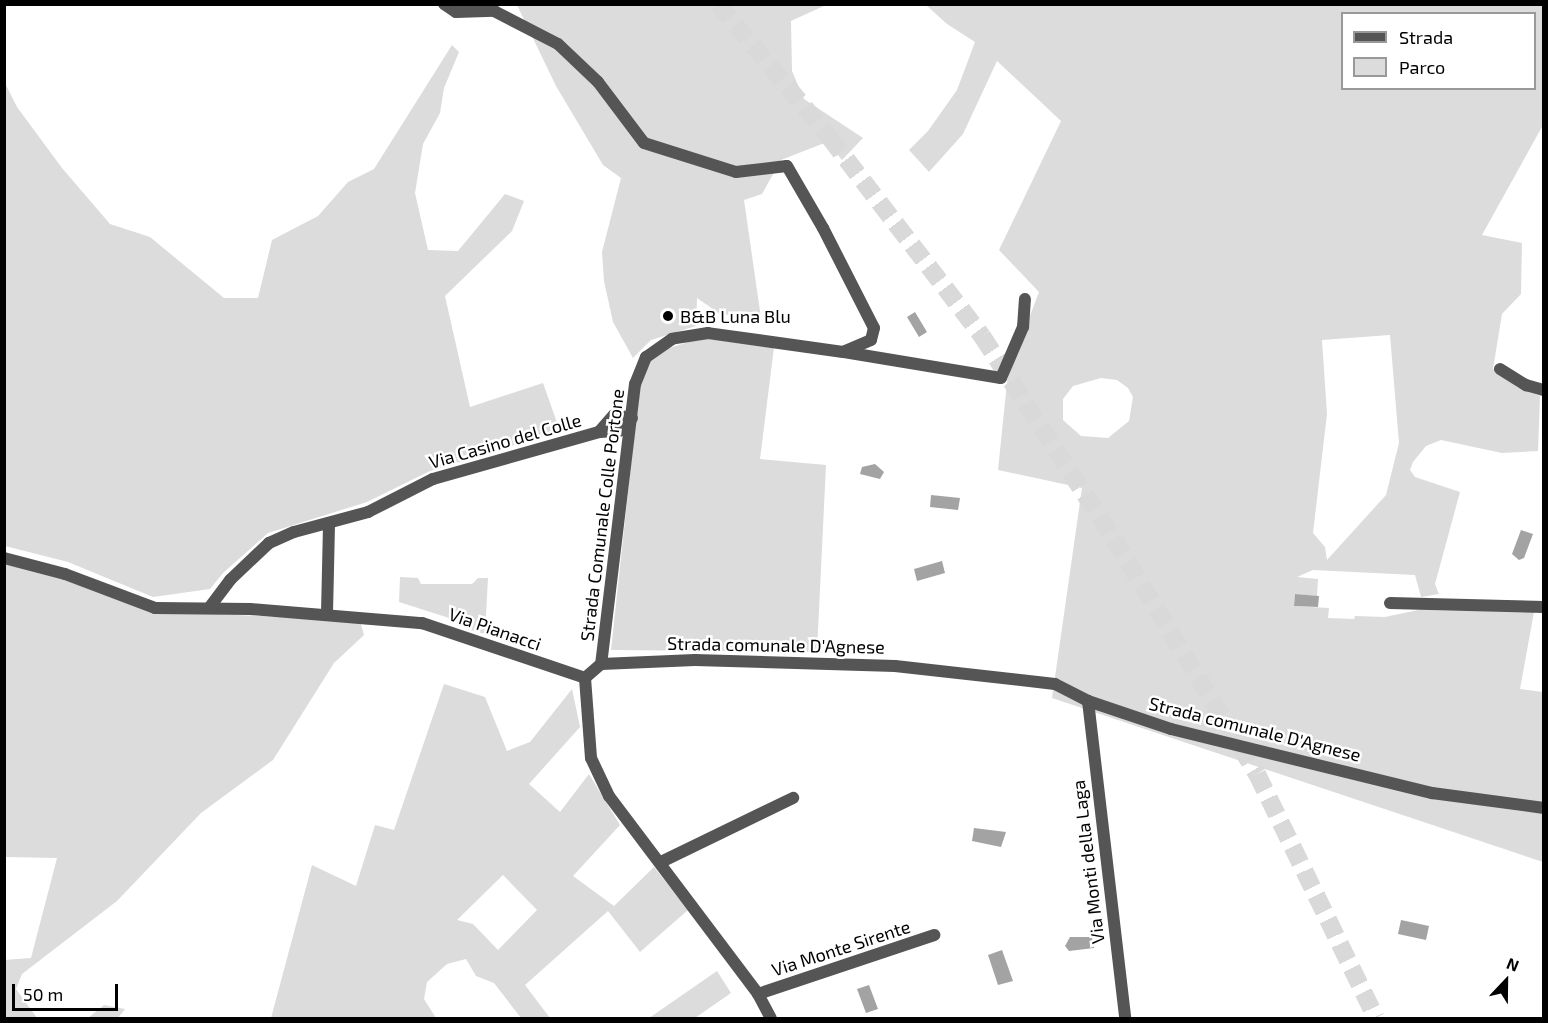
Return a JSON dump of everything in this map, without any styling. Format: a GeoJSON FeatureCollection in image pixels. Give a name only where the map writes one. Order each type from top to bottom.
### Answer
{"type":"FeatureCollection","features":[{"type":"Feature","properties":{"kind":"street"},"geometry":{"type":"LineString","coordinates":[[444,4],[456,12],[494,11],[558,44],[598,82],[644,143],[736,172],[787,166],[824,228],[874,328],[871,340],[843,352]]}},
{"type":"Feature","properties":{"kind":"street","name":"Strada Comunale Colle Portone"},"geometry":{"type":"LineString","coordinates":[[585,678],[602,664],[635,384],[646,357],[663,342],[681,335],[708,333],[1001,378],[1023,327],[1025,299]]}},
{"type":"Feature","properties":{"kind":"street"},"geometry":{"type":"LineString","coordinates":[[1500,369],[1526,385],[1544,390]]}},
{"type":"Feature","properties":{"kind":"street","name":"Via Casino del Colle"},"geometry":{"type":"LineString","coordinates":[[209,608],[230,580],[269,543],[368,512],[433,479],[599,432],[614,415],[632,418]]}},
{"type":"Feature","properties":{"kind":"street"},"geometry":{"type":"LineString","coordinates":[[327,613],[328,523]]}},
{"type":"Feature","properties":{"kind":"street","name":"Via Pianacci"},"geometry":{"type":"LineString","coordinates":[[4,558],[65,574],[155,608],[327,613],[423,623],[585,678]]}},
{"type":"Feature","properties":{"kind":"street"},"geometry":{"type":"LineString","coordinates":[[1390,603],[1544,607]]}},
{"type":"Feature","properties":{"kind":"street","name":"Strada comunale D'Agnese"},"geometry":{"type":"LineString","coordinates":[[602,664],[695,660],[894,666],[1055,684],[1088,701],[1172,729],[1432,793],[1544,808]]}},
{"type":"Feature","properties":{"kind":"street"},"geometry":{"type":"LineString","coordinates":[[585,678],[591,759],[609,796],[661,862],[758,994],[771,1018]]}},
{"type":"Feature","properties":{"kind":"street","name":"Via Monti della Laga"},"geometry":{"type":"LineString","coordinates":[[1088,701],[1125,1018]]}},
{"type":"Feature","properties":{"kind":"street"},"geometry":{"type":"LineString","coordinates":[[661,862],[793,798]]}},
{"type":"Feature","properties":{"kind":"street","name":"Via Monte Sirente"},"geometry":{"type":"LineString","coordinates":[[758,994],[934,935]]}},
{"type":"Feature","properties":{"kind":"green space"},"geometry":{"type":"Polygon","coordinates":[[[517,5],[826,5],[791,21],[792,71],[804,99],[863,138],[842,160],[827,142],[781,160],[762,194],[744,200],[761,318],[720,314],[697,298],[696,326],[651,340],[633,358],[613,322],[604,281],[602,252],[621,178],[603,165],[556,86],[517,5]]]}},
{"type":"Feature","properties":{"kind":"green space"},"geometry":{"type":"Polygon","coordinates":[[[926,5],[1543,5],[1543,125],[1482,235],[1522,243],[1521,294],[1502,314],[1493,369],[1517,387],[1540,396],[1538,451],[1502,453],[1441,440],[1426,446],[1413,462],[1410,470],[1415,477],[1460,492],[1435,584],[1439,594],[1421,597],[1415,575],[1313,570],[1297,577],[1318,579],[1317,596],[1295,594],[1294,606],[1329,608],[1328,618],[1354,619],[1355,616],[1385,617],[1418,610],[1534,612],[1520,689],[1543,692],[1543,862],[1052,698],[1082,488],[998,470],[1008,373],[1039,292],[999,250],[1061,121],[997,61],[963,134],[929,172],[909,150],[928,131],[957,90],[975,42],[947,24],[926,5]],[[1390,335],[1322,340],[1327,414],[1313,533],[1325,547],[1327,560],[1386,495],[1399,443],[1390,335]],[[1101,378],[1073,386],[1063,399],[1063,420],[1081,436],[1108,438],[1129,421],[1133,397],[1128,388],[1117,380],[1101,378]]]}},
{"type":"Feature","properties":{"kind":"green space"},"geometry":{"type":"Polygon","coordinates":[[[452,45],[459,52],[444,88],[440,113],[423,144],[415,193],[428,250],[458,251],[505,194],[524,201],[512,231],[445,296],[470,407],[543,383],[560,431],[430,471],[367,502],[268,533],[223,573],[210,589],[153,597],[68,562],[5,546],[5,83],[17,107],[62,168],[110,224],[150,237],[224,298],[258,298],[272,240],[318,216],[348,182],[374,169],[452,45]]]}},
{"type":"Feature","properties":{"kind":"green space"},"geometry":{"type":"Polygon","coordinates":[[[701,338],[774,347],[760,459],[826,465],[817,652],[611,650],[640,382],[647,363],[660,351],[701,338]]]}},
{"type":"Feature","properties":{"kind":"green space"},"geometry":{"type":"Polygon","coordinates":[[[5,564],[65,578],[155,611],[360,621],[364,635],[334,663],[273,760],[201,813],[117,901],[22,974],[16,989],[37,1018],[5,1018],[4,960],[31,958],[57,858],[5,857],[5,564]]]}},
{"type":"Feature","properties":{"kind":"green space"},"geometry":{"type":"Polygon","coordinates":[[[400,577],[418,578],[421,584],[472,584],[478,578],[488,578],[485,634],[467,629],[468,624],[399,602],[400,577]]]}},
{"type":"Feature","properties":{"kind":"green space"},"geometry":{"type":"Polygon","coordinates":[[[444,684],[485,697],[507,751],[530,742],[572,689],[580,727],[529,784],[560,812],[589,774],[620,825],[573,876],[614,906],[654,867],[688,910],[640,952],[608,911],[525,985],[550,1018],[521,1018],[494,983],[476,976],[466,959],[447,964],[427,982],[424,999],[436,1018],[271,1018],[312,865],[356,886],[375,825],[394,830],[444,684]],[[503,875],[457,920],[473,924],[498,950],[537,910],[503,875]]]}},
{"type":"Feature","properties":{"kind":"green space"},"geometry":{"type":"Polygon","coordinates":[[[717,971],[731,993],[695,1018],[649,1018],[717,971]]]}},
{"type":"Feature","properties":{"kind":"green space"},"geometry":{"type":"Polygon","coordinates":[[[104,1005],[125,1009],[118,1018],[88,1018],[104,1005]]]}},
{"type":"Feature","properties":{"kind":"shaded area"},"geometry":{"type":"Polygon","coordinates":[[[915,312],[927,332],[919,337],[907,317],[915,312]]]}},
{"type":"Feature","properties":{"kind":"shaded area"},"geometry":{"type":"Polygon","coordinates":[[[875,464],[884,472],[880,479],[860,474],[862,467],[875,464]]]}},
{"type":"Feature","properties":{"kind":"shaded area"},"geometry":{"type":"Polygon","coordinates":[[[931,495],[960,498],[958,510],[930,507],[931,495]]]}},
{"type":"Feature","properties":{"kind":"shaded area"},"geometry":{"type":"Polygon","coordinates":[[[1521,530],[1533,534],[1524,558],[1519,560],[1512,554],[1521,530]]]}},
{"type":"Feature","properties":{"kind":"shaded area"},"geometry":{"type":"Polygon","coordinates":[[[942,561],[945,573],[917,581],[914,569],[942,561]]]}},
{"type":"Feature","properties":{"kind":"shaded area"},"geometry":{"type":"Polygon","coordinates":[[[1295,594],[1319,596],[1318,607],[1294,606],[1295,594]]]}},
{"type":"Feature","properties":{"kind":"shaded area"},"geometry":{"type":"Polygon","coordinates":[[[974,828],[1006,832],[1001,847],[972,841],[974,828]]]}},
{"type":"Feature","properties":{"kind":"shaded area"},"geometry":{"type":"Polygon","coordinates":[[[1401,920],[1429,926],[1426,940],[1398,934],[1401,920]]]}},
{"type":"Feature","properties":{"kind":"shaded area"},"geometry":{"type":"Polygon","coordinates":[[[1070,937],[1092,937],[1094,948],[1069,951],[1065,946],[1070,937]]]}},
{"type":"Feature","properties":{"kind":"shaded area"},"geometry":{"type":"Polygon","coordinates":[[[1002,950],[1013,981],[998,985],[988,955],[1002,950]]]}},
{"type":"Feature","properties":{"kind":"shaded area"},"geometry":{"type":"Polygon","coordinates":[[[869,985],[878,1009],[866,1013],[857,989],[869,985]]]}},
{"type":"Feature","properties":{"kind":"tunnel"},"geometry":{"type":"LineString","coordinates":[[718,4],[830,138],[982,336],[1114,539],[1257,774],[1376,1018]]}},
{"type":"Feature","properties":{"kind":"place","name":"B&B Luna Blu"},"geometry":{"type":"Point","coordinates":[668,316]}}]}
